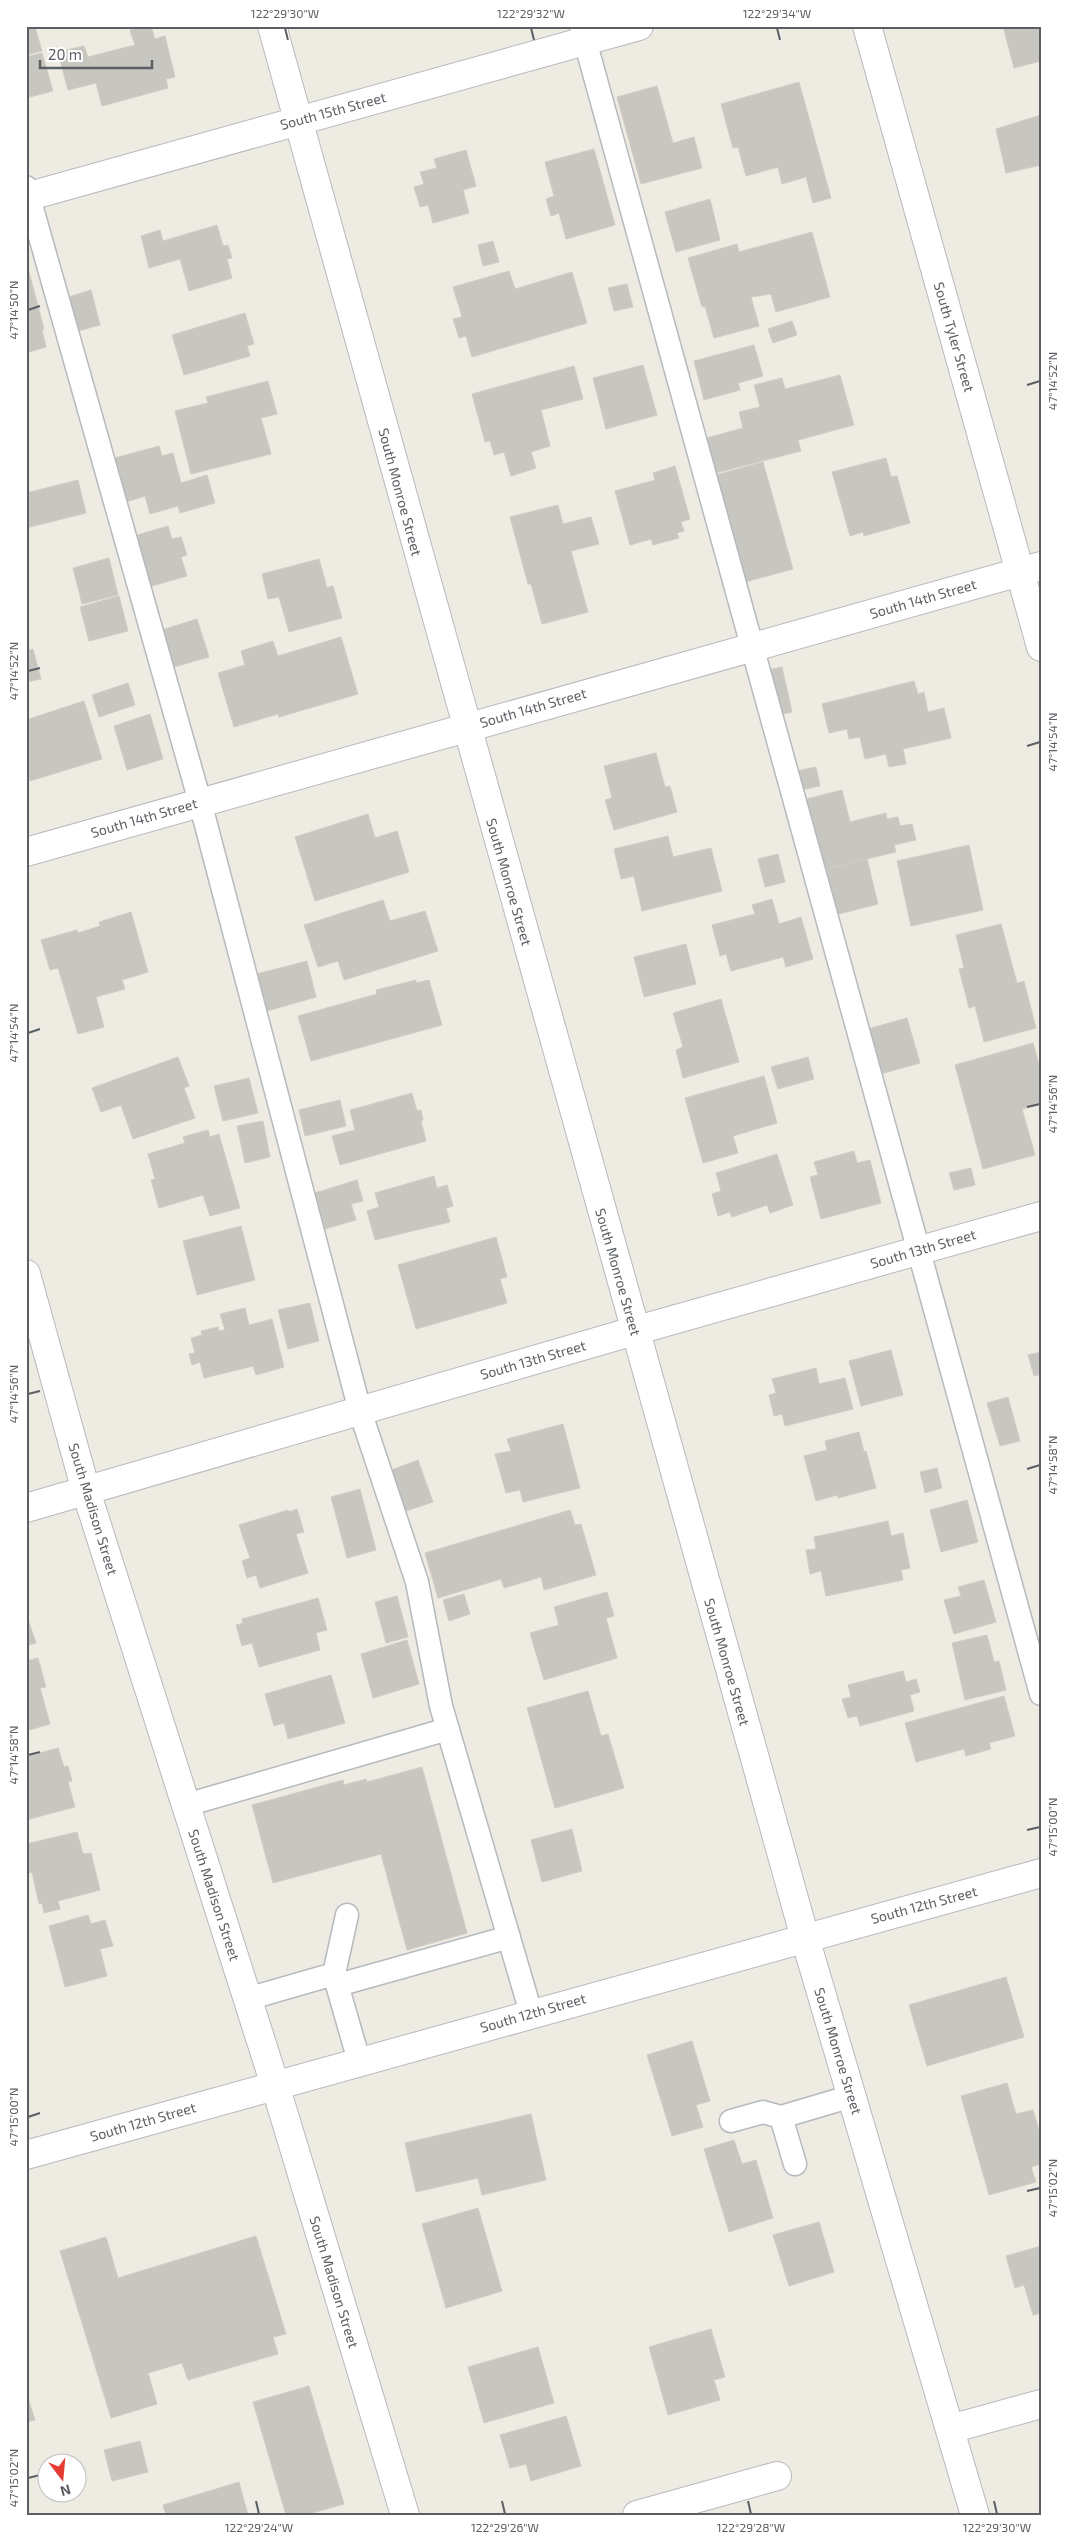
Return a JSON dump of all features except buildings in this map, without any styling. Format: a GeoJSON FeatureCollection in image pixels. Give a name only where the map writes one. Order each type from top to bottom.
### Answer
{"type":"FeatureCollection","features":[{"type":"Feature","properties":{"kind":"street","name":"South Monroe Street"},"geometry":{"type":"LineString","coordinates":[[272,26],[465,727],[804,1938],[975,2515]]}},
{"type":"Feature","properties":{"kind":"street","name":"South 15th Street"},"geometry":{"type":"LineString","coordinates":[[27,193],[298,120],[583,34],[639,26]]}},
{"type":"Feature","properties":{"kind":"street","name":"South Tyler Street"},"geometry":{"type":"LineString","coordinates":[[867,26],[1030,569],[1041,647]]}},
{"type":"Feature","properties":{"kind":"street","name":"South 14th Street"},"geometry":{"type":"LineString","coordinates":[[26,852],[1030,569]]}},
{"type":"Feature","properties":{"kind":"street","name":"South 13th Street"},"geometry":{"type":"LineString","coordinates":[[26,1508],[634,1331],[1041,1216]]}},
{"type":"Feature","properties":{"kind":"street","name":"South Madison Street"},"geometry":{"type":"LineString","coordinates":[[26,1274],[86,1491],[274,2085],[405,2515]]}},
{"type":"Feature","properties":{"kind":"street","name":"South 12th Street"},"geometry":{"type":"LineString","coordinates":[[26,2155],[1041,1873]]}},
{"type":"Feature","properties":{"kind":"street"},"geometry":{"type":"LineString","coordinates":[[950,2429],[1041,2404]]}},
{"type":"Feature","properties":{"kind":"street"},"geometry":{"type":"LineString","coordinates":[[637,2515],[777,2476]]}},
{"type":"Feature","properties":{"kind":"lane"},"geometry":{"type":"LineString","coordinates":[[583,34],[1041,1694]]}},
{"type":"Feature","properties":{"kind":"lane"},"geometry":{"type":"LineString","coordinates":[[27,193],[200,802],[360,1411],[417,1582],[448,1729],[531,2014]]}},
{"type":"Feature","properties":{"kind":"lane"},"geometry":{"type":"LineString","coordinates":[[186,1805],[448,1729]]}},
{"type":"Feature","properties":{"kind":"lane"},"geometry":{"type":"LineString","coordinates":[[347,1915],[336,1979],[359,2061]]}},
{"type":"Feature","properties":{"kind":"lane"},"geometry":{"type":"LineString","coordinates":[[247,1999],[508,1937]]}},
{"type":"Feature","properties":{"kind":"lane"},"geometry":{"type":"LineString","coordinates":[[731,2121],[763,2112],[781,2117],[852,2096]]}},
{"type":"Feature","properties":{"kind":"lane"},"geometry":{"type":"LineString","coordinates":[[781,2117],[796,2164]]}}]}
